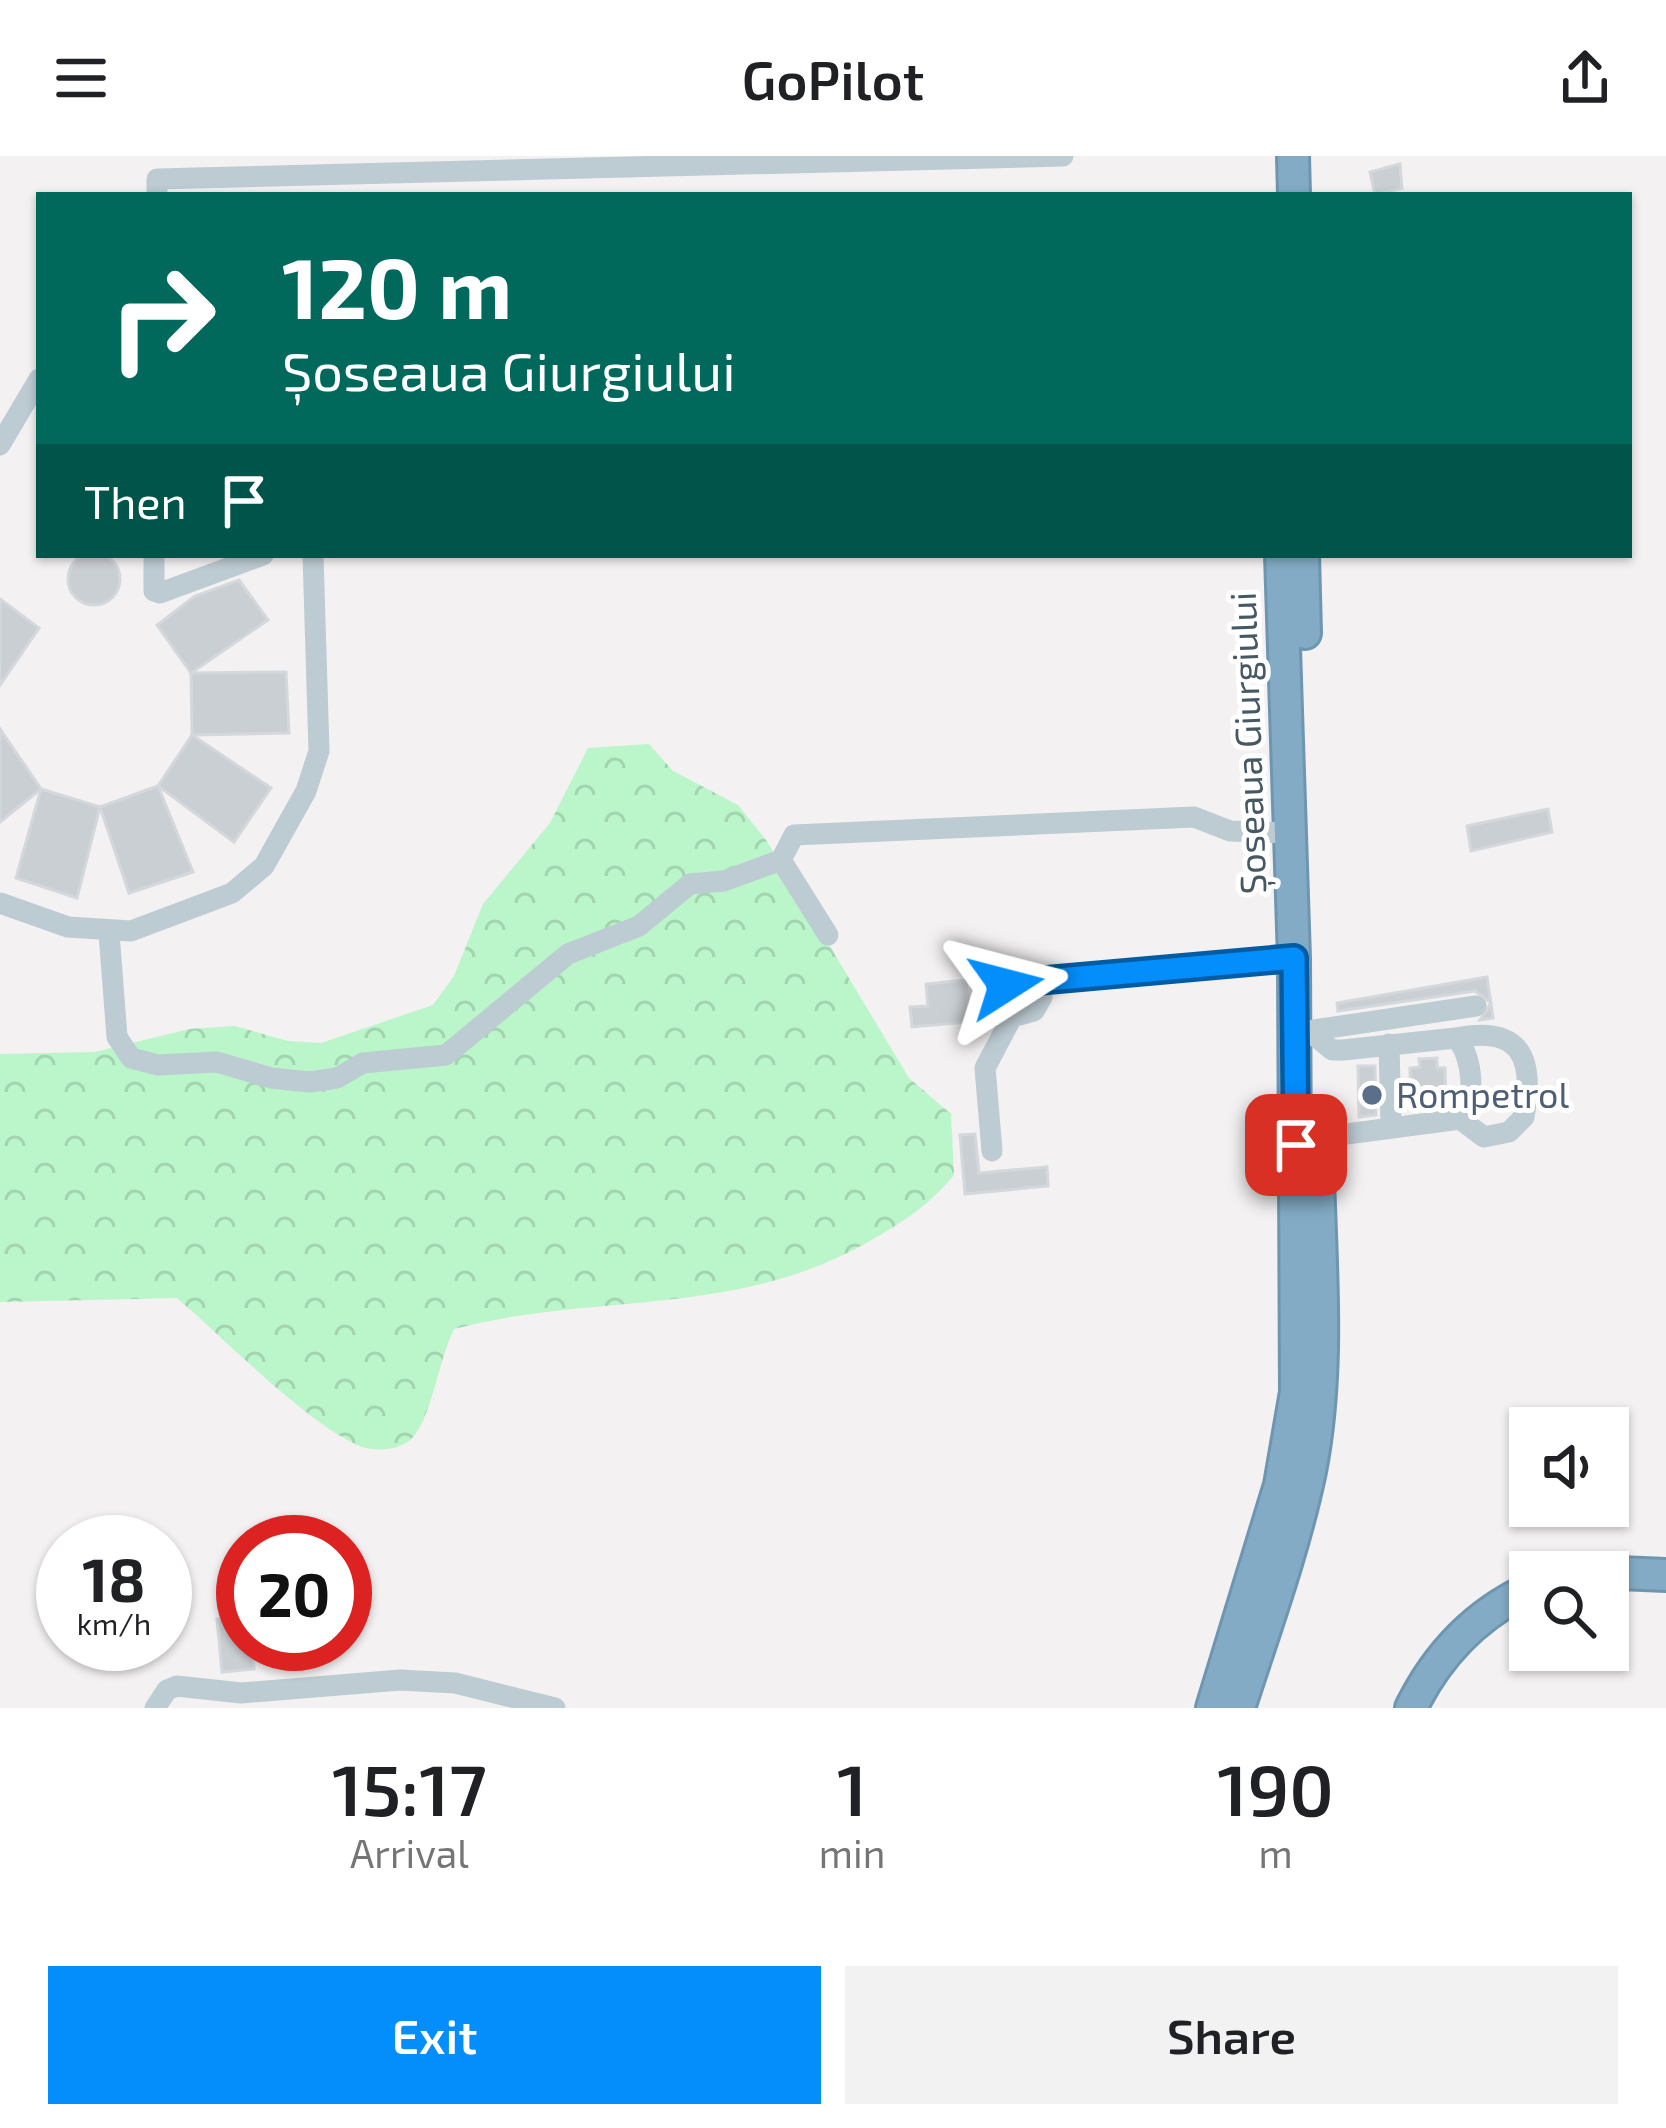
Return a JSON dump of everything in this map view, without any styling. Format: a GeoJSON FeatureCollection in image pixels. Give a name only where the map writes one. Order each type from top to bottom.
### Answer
{"type":"FeatureCollection","features":[{"type":"Feature","properties":{"kind":"highway"},"geometry":{"type":"LineString","coordinates":[[1273,156],[1273,192]]}},
{"type":"Feature","properties":{"kind":"highway"},"geometry":{"type":"LineString","coordinates":[[1293,156],[1294,192]]}},
{"type":"Feature","properties":{"kind":"highway","name":"Șoseaua Giurgiului"},"geometry":{"type":"LineString","coordinates":[[1218,1707],[1280,1485],[1296,1392],[1294,958],[1281,558]]}},
{"type":"Feature","properties":{"kind":"highway","name":"Șoseaua Giurgiului"},"geometry":{"type":"LineString","coordinates":[[1218,1707],[1297,1525],[1316,1427],[1317,1148],[1303,558]]}},
{"type":"Feature","properties":{"kind":"highway"},"geometry":{"type":"LineString","coordinates":[[1629,1573],[1666,1575]]}},
{"type":"Feature","properties":{"kind":"highway"},"geometry":{"type":"LineString","coordinates":[[1412,1708],[1432,1670],[1464,1633],[1509,1603]]}},
{"type":"Feature","properties":{"kind":"lane"},"geometry":{"type":"LineString","coordinates":[[154,190],[1063,156]]}},
{"type":"Feature","properties":{"kind":"lane"},"geometry":{"type":"LineString","coordinates":[[0,445],[36,384]]}},
{"type":"Feature","properties":{"kind":"lane"},"geometry":{"type":"LineString","coordinates":[[154,558],[154,591],[160,592],[255,558]]}},
{"type":"Feature","properties":{"kind":"lane"},"geometry":{"type":"LineString","coordinates":[[0,902],[68,927],[131,931],[232,892],[264,866],[306,791],[319,751],[313,558]]}},
{"type":"Feature","properties":{"kind":"lane"},"geometry":{"type":"LineString","coordinates":[[781,860],[788,839],[822,832],[1194,817],[1230,831],[1290,833]]}},
{"type":"Feature","properties":{"kind":"lane"},"geometry":{"type":"LineString","coordinates":[[109,932],[117,1037],[131,1058],[158,1065],[217,1062],[271,1078],[310,1082],[337,1078],[363,1063],[446,1054],[568,954],[639,926],[689,884],[724,881],[781,860]]}},
{"type":"Feature","properties":{"kind":"lane"},"geometry":{"type":"LineString","coordinates":[[781,860],[828,935]]}},
{"type":"Feature","properties":{"kind":"lane"},"geometry":{"type":"LineString","coordinates":[[992,1151],[985,1068],[1014,1013],[1005,1004],[1006,985],[1020,976],[1036,981],[1294,958]]}},
{"type":"Feature","properties":{"kind":"lane"},"geometry":{"type":"LineString","coordinates":[[1314,1033],[1476,1006]]}},
{"type":"Feature","properties":{"kind":"lane"},"geometry":{"type":"LineString","coordinates":[[1314,1033],[1332,1050],[1474,1034],[1512,1040],[1520,1049],[1526,1072],[1524,1117],[1509,1132],[1484,1137],[1460,1119]]}},
{"type":"Feature","properties":{"kind":"lane"},"geometry":{"type":"LineString","coordinates":[[1317,1148],[1339,1135],[1460,1119],[1468,1111],[1470,1088],[1468,1055],[1456,1038]]}},
{"type":"Feature","properties":{"kind":"lane"},"geometry":{"type":"LineString","coordinates":[[1389,1044],[1391,1128]]}},
{"type":"Feature","properties":{"kind":"lane"},"geometry":{"type":"LineString","coordinates":[[155,1708],[167,1690],[177,1686],[309,1698],[400,1680],[455,1683],[555,1708]]}},
{"type":"Feature","properties":{"kind":"green space"},"geometry":{"type":"Polygon","coordinates":[[[649,744],[673,771],[738,805],[766,840],[909,1078],[951,1114],[954,1175],[925,1205],[868,1242],[818,1266],[767,1282],[454,1329],[417,1431],[405,1444],[384,1449],[357,1445],[312,1416],[177,1298],[0,1302],[0,1054],[95,1052],[189,1029],[235,1026],[288,1041],[321,1043],[433,1005],[454,976],[483,904],[550,823],[588,748],[649,744]]]}},
{"type":"Feature","properties":{"kind":"building"},"geometry":{"type":"Polygon","coordinates":[[[1400,164],[1402,188],[1374,192],[1370,172],[1400,164]]]}},
{"type":"Feature","properties":{"kind":"building"},"geometry":{"type":"Polygon","coordinates":[[[79,558],[109,558],[118,569],[118,589],[104,603],[84,603],[70,589],[70,569],[79,558]]]}},
{"type":"Feature","properties":{"kind":"building"},"geometry":{"type":"Polygon","coordinates":[[[239,580],[268,620],[191,673],[157,625],[195,596],[239,580]]]}},
{"type":"Feature","properties":{"kind":"building"},"geometry":{"type":"Polygon","coordinates":[[[0,599],[39,628],[0,685],[0,599]]]}},
{"type":"Feature","properties":{"kind":"building"},"geometry":{"type":"Polygon","coordinates":[[[286,672],[289,733],[192,735],[191,673],[286,672]]]}},
{"type":"Feature","properties":{"kind":"building"},"geometry":{"type":"Polygon","coordinates":[[[0,729],[41,789],[0,822],[0,729]]]}},
{"type":"Feature","properties":{"kind":"building"},"geometry":{"type":"Polygon","coordinates":[[[192,735],[271,788],[234,842],[158,786],[192,735]]]}},
{"type":"Feature","properties":{"kind":"building"},"geometry":{"type":"Polygon","coordinates":[[[158,786],[193,872],[129,893],[100,807],[158,786]]]}},
{"type":"Feature","properties":{"kind":"building"},"geometry":{"type":"Polygon","coordinates":[[[41,789],[100,807],[77,898],[16,878],[41,789]]]}},
{"type":"Feature","properties":{"kind":"building"},"geometry":{"type":"Polygon","coordinates":[[[1548,809],[1552,832],[1471,851],[1467,826],[1548,809]]]}},
{"type":"Feature","properties":{"kind":"building"},"geometry":{"type":"Polygon","coordinates":[[[1487,977],[1491,1003],[1475,991],[1338,1011],[1337,1003],[1487,977]]]}},
{"type":"Feature","properties":{"kind":"building"},"geometry":{"type":"Polygon","coordinates":[[[966,980],[970,1022],[912,1027],[910,1007],[928,1006],[926,984],[966,980]]]}},
{"type":"Feature","properties":{"kind":"building"},"geometry":{"type":"Polygon","coordinates":[[[1491,1003],[1493,1018],[1480,1020],[1491,1003]]]}},
{"type":"Feature","properties":{"kind":"building"},"geometry":{"type":"Polygon","coordinates":[[[1437,1058],[1437,1068],[1445,1068],[1446,1106],[1411,1110],[1410,1068],[1420,1067],[1419,1059],[1437,1058]]]}},
{"type":"Feature","properties":{"kind":"building"},"geometry":{"type":"Polygon","coordinates":[[[1358,1066],[1375,1066],[1376,1115],[1359,1117],[1358,1066]]]}},
{"type":"Feature","properties":{"kind":"building"},"geometry":{"type":"Polygon","coordinates":[[[975,1134],[979,1173],[1047,1167],[1048,1186],[965,1194],[960,1135],[975,1134]]]}},
{"type":"Feature","properties":{"kind":"place","name":"Rompetrol"},"geometry":{"type":"Point","coordinates":[1372,1095]}},
{"type":"Feature","properties":{"kind":"route"},"geometry":{"type":"LineString","coordinates":[[1006,985],[1020,976],[1036,981],[1294,958],[1296,1145]]}}]}
